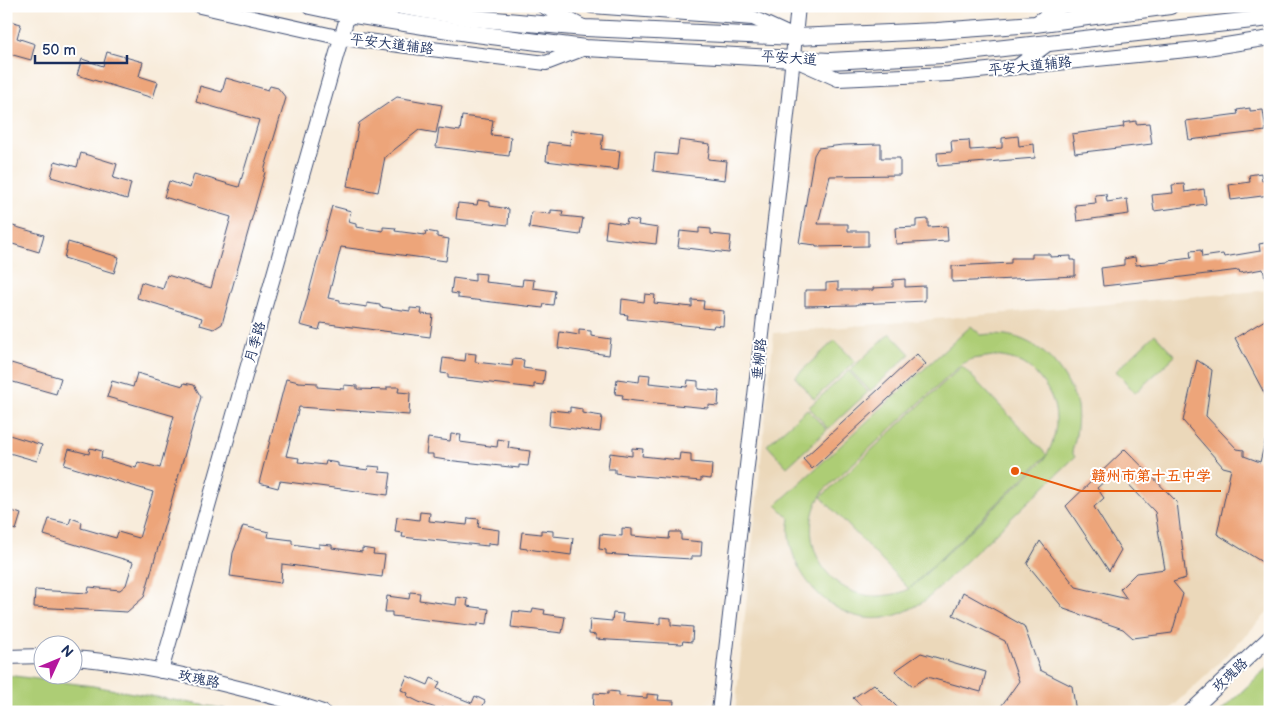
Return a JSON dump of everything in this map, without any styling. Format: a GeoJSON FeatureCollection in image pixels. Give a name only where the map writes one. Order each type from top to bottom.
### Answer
{"type":"FeatureCollection","features":[{"type":"Feature","properties":{"kind":"main road","name":"平安大道"},"geometry":{"type":"LineString","coordinates":[[310,6],[468,33],[584,48],[831,61],[942,55],[1267,20]]}},
{"type":"Feature","properties":{"kind":"main road","name":"平安大道"},"geometry":{"type":"LineString","coordinates":[[402,6],[472,18],[585,28],[795,38],[1035,24],[1170,6]]}},
{"type":"Feature","properties":{"kind":"street","name":"平安大道辅路"},"geometry":{"type":"LineString","coordinates":[[200,6],[342,38],[546,63],[584,48]]}},
{"type":"Feature","properties":{"kind":"street"},"geometry":{"type":"LineString","coordinates":[[543,6],[585,28]]}},
{"type":"Feature","properties":{"kind":"street"},"geometry":{"type":"LineString","coordinates":[[592,6],[753,18],[795,38]]}},
{"type":"Feature","properties":{"kind":"street","name":"垂柳路"},"geometry":{"type":"LineString","coordinates":[[720,712],[798,6]]}},
{"type":"Feature","properties":{"kind":"street"},"geometry":{"type":"LineString","coordinates":[[1035,24],[1060,6]]}},
{"type":"Feature","properties":{"kind":"street","name":"月季路"},"geometry":{"type":"LineString","coordinates":[[161,670],[348,14]]}},
{"type":"Feature","properties":{"kind":"street","name":"平安大道辅路"},"geometry":{"type":"LineString","coordinates":[[793,58],[838,79],[948,74],[1016,68],[1207,48],[1270,38]]}},
{"type":"Feature","properties":{"kind":"street"},"geometry":{"type":"LineString","coordinates":[[1016,68],[1049,43]]}},
{"type":"Feature","properties":{"kind":"street","name":"玫瑰路"},"geometry":{"type":"LineString","coordinates":[[1190,712],[1270,637]]}},
{"type":"Feature","properties":{"kind":"street"},"geometry":{"type":"LineString","coordinates":[[6,657],[32,656]]}},
{"type":"Feature","properties":{"kind":"street","name":"玫瑰路"},"geometry":{"type":"LineString","coordinates":[[82,659],[103,660],[161,670],[234,686],[302,704],[323,712]]}},
{"type":"Feature","properties":{"kind":"shaded area"},"geometry":{"type":"Polygon","coordinates":[[[1270,290],[1270,610],[1209,673],[1167,712],[735,712],[774,333],[1270,290]]]}},
{"type":"Feature","properties":{"kind":"green space"},"geometry":{"type":"Polygon","coordinates":[[[971,326],[981,335],[1007,335],[1019,338],[1040,349],[1065,378],[1075,399],[1078,412],[1072,452],[1075,457],[926,600],[900,614],[883,618],[866,618],[849,614],[834,606],[820,595],[808,582],[792,551],[789,535],[790,519],[776,505],[971,326]],[[993,356],[972,359],[962,364],[824,490],[815,507],[812,540],[824,569],[847,589],[862,595],[891,595],[909,589],[821,497],[962,366],[1047,455],[1053,440],[1056,419],[1055,409],[1048,389],[1033,370],[1015,360],[993,356]],[[1046,456],[910,588],[1044,460],[1046,456]]]}},
{"type":"Feature","properties":{"kind":"green space"},"geometry":{"type":"Polygon","coordinates":[[[890,333],[910,354],[870,391],[850,370],[890,333]]]}},
{"type":"Feature","properties":{"kind":"green space"},"geometry":{"type":"Polygon","coordinates":[[[1155,334],[1175,356],[1135,393],[1116,371],[1155,334]]]}},
{"type":"Feature","properties":{"kind":"green space"},"geometry":{"type":"Polygon","coordinates":[[[835,340],[855,362],[814,399],[795,377],[835,340]]]}},
{"type":"Feature","properties":{"kind":"green space"},"geometry":{"type":"Polygon","coordinates":[[[849,371],[868,392],[828,429],[809,407],[849,371]]]}},
{"type":"Feature","properties":{"kind":"green space"},"geometry":{"type":"Polygon","coordinates":[[[807,409],[827,430],[787,467],[767,445],[807,409]]]}},
{"type":"Feature","properties":{"kind":"green space"},"geometry":{"type":"Polygon","coordinates":[[[1270,665],[1270,712],[1220,712],[1270,665]]]}},
{"type":"Feature","properties":{"kind":"green space"},"geometry":{"type":"Polygon","coordinates":[[[6,675],[32,678],[32,686],[93,686],[225,709],[227,712],[6,712],[6,675]]]}},
{"type":"Feature","properties":{"kind":"building"},"geometry":{"type":"Polygon","coordinates":[[[6,20],[21,24],[17,38],[35,44],[31,60],[6,53],[6,20]]]}},
{"type":"Feature","properties":{"kind":"building"},"geometry":{"type":"Polygon","coordinates":[[[107,52],[143,62],[139,76],[158,82],[153,98],[77,75],[82,59],[103,66],[107,52]]]}},
{"type":"Feature","properties":{"kind":"building"},"geometry":{"type":"Polygon","coordinates":[[[226,78],[268,90],[270,86],[278,88],[286,98],[222,324],[214,329],[200,325],[202,318],[137,298],[141,282],[163,289],[167,275],[211,288],[231,217],[164,197],[169,181],[190,188],[194,174],[239,187],[259,120],[196,102],[200,86],[222,92],[226,78]]]}},
{"type":"Feature","properties":{"kind":"building"},"geometry":{"type":"Polygon","coordinates":[[[397,97],[442,105],[436,133],[419,130],[385,157],[378,192],[347,186],[359,123],[397,97]]]}},
{"type":"Feature","properties":{"kind":"building"},"geometry":{"type":"Polygon","coordinates":[[[1250,108],[1250,111],[1263,110],[1266,131],[1189,140],[1186,121],[1238,114],[1237,110],[1250,108]]]}},
{"type":"Feature","properties":{"kind":"building"},"geometry":{"type":"Polygon","coordinates":[[[462,116],[493,120],[491,135],[511,137],[509,156],[436,147],[439,128],[460,131],[462,116]]]}},
{"type":"Feature","properties":{"kind":"building"},"geometry":{"type":"Polygon","coordinates":[[[1136,121],[1136,124],[1149,123],[1152,144],[1075,153],[1072,134],[1124,127],[1123,123],[1136,121]]]}},
{"type":"Feature","properties":{"kind":"building"},"geometry":{"type":"Polygon","coordinates":[[[571,130],[603,134],[601,149],[620,151],[618,170],[546,161],[548,142],[570,145],[571,130]]]}},
{"type":"Feature","properties":{"kind":"building"},"geometry":{"type":"Polygon","coordinates":[[[1018,136],[1019,146],[1034,144],[1035,158],[938,166],[937,153],[952,152],[951,141],[969,140],[970,150],[1002,148],[1002,138],[1018,136]]]}},
{"type":"Feature","properties":{"kind":"building"},"geometry":{"type":"Polygon","coordinates":[[[679,140],[710,144],[708,159],[727,161],[725,180],[653,171],[655,153],[677,155],[679,140]]]}},
{"type":"Feature","properties":{"kind":"building"},"geometry":{"type":"Polygon","coordinates":[[[881,144],[881,158],[900,158],[900,175],[830,176],[818,224],[848,224],[848,231],[868,231],[868,246],[816,247],[816,245],[799,243],[814,155],[818,148],[881,144]]]}},
{"type":"Feature","properties":{"kind":"building"},"geometry":{"type":"Polygon","coordinates":[[[81,153],[117,164],[113,178],[131,183],[127,199],[51,177],[55,161],[77,167],[81,153]]]}},
{"type":"Feature","properties":{"kind":"building"},"geometry":{"type":"Polygon","coordinates":[[[1261,173],[1262,181],[1270,180],[1270,195],[1231,200],[1229,185],[1250,182],[1249,175],[1261,173]]]}},
{"type":"Feature","properties":{"kind":"building"},"geometry":{"type":"Polygon","coordinates":[[[1184,184],[1185,192],[1204,189],[1206,204],[1154,211],[1152,195],[1173,193],[1172,185],[1184,184]]]}},
{"type":"Feature","properties":{"kind":"building"},"geometry":{"type":"Polygon","coordinates":[[[1106,194],[1107,202],[1127,199],[1129,214],[1077,221],[1075,205],[1096,203],[1095,195],[1106,194]]]}},
{"type":"Feature","properties":{"kind":"building"},"geometry":{"type":"Polygon","coordinates":[[[478,200],[490,202],[490,206],[509,209],[508,225],[456,219],[458,203],[477,205],[478,200]]]}},
{"type":"Feature","properties":{"kind":"building"},"geometry":{"type":"Polygon","coordinates":[[[332,206],[351,211],[348,222],[356,224],[356,227],[383,231],[383,227],[396,228],[395,231],[425,235],[426,231],[437,233],[437,237],[449,239],[446,261],[341,247],[328,298],[340,300],[340,303],[367,307],[367,303],[380,305],[380,307],[410,311],[410,308],[422,309],[421,314],[433,315],[430,337],[321,323],[319,330],[300,325],[332,206]]]}},
{"type":"Feature","properties":{"kind":"building"},"geometry":{"type":"Polygon","coordinates":[[[551,210],[563,211],[562,216],[583,218],[580,235],[529,228],[531,212],[551,214],[551,210]]]}},
{"type":"Feature","properties":{"kind":"building"},"geometry":{"type":"Polygon","coordinates":[[[627,219],[639,221],[638,225],[658,228],[656,244],[605,238],[607,221],[626,224],[627,219]]]}},
{"type":"Feature","properties":{"kind":"building"},"geometry":{"type":"Polygon","coordinates":[[[928,219],[928,227],[947,226],[948,241],[896,244],[895,228],[916,227],[916,220],[928,219]]]}},
{"type":"Feature","properties":{"kind":"building"},"geometry":{"type":"Polygon","coordinates":[[[6,224],[44,235],[39,252],[6,242],[6,224]]]}},
{"type":"Feature","properties":{"kind":"building"},"geometry":{"type":"Polygon","coordinates":[[[699,228],[711,229],[711,234],[731,236],[729,253],[678,247],[680,231],[699,233],[699,228]]]}},
{"type":"Feature","properties":{"kind":"building"},"geometry":{"type":"Polygon","coordinates":[[[68,242],[119,257],[114,273],[64,258],[68,242]]]}},
{"type":"Feature","properties":{"kind":"building"},"geometry":{"type":"Polygon","coordinates":[[[1270,242],[1270,276],[1265,277],[1263,269],[1240,273],[1239,270],[1103,286],[1101,268],[1124,265],[1124,259],[1135,257],[1136,265],[1168,262],[1191,258],[1190,251],[1201,250],[1202,257],[1223,254],[1224,257],[1260,251],[1259,244],[1270,242]]]}},
{"type":"Feature","properties":{"kind":"building"},"geometry":{"type":"Polygon","coordinates":[[[1032,254],[1050,254],[1050,257],[1071,256],[1071,260],[1075,260],[1075,276],[952,282],[952,266],[1011,263],[1011,258],[1032,258],[1032,254]]]}},
{"type":"Feature","properties":{"kind":"building"},"geometry":{"type":"Polygon","coordinates":[[[475,273],[486,274],[485,282],[522,286],[523,279],[534,280],[533,288],[555,291],[553,305],[544,304],[543,308],[458,298],[458,294],[451,293],[453,278],[475,281],[475,273]]]}},
{"type":"Feature","properties":{"kind":"building"},"geometry":{"type":"Polygon","coordinates":[[[905,279],[905,287],[925,286],[925,301],[805,306],[805,290],[826,290],[826,283],[838,282],[838,290],[873,290],[873,288],[893,287],[893,280],[905,279]]]}},
{"type":"Feature","properties":{"kind":"building"},"geometry":{"type":"Polygon","coordinates":[[[645,294],[655,295],[654,303],[692,307],[692,300],[704,301],[703,309],[724,311],[723,326],[714,325],[713,328],[627,319],[628,315],[621,314],[622,299],[644,302],[645,294]]]}},
{"type":"Feature","properties":{"kind":"building"},"geometry":{"type":"Polygon","coordinates":[[[1270,317],[1270,404],[1235,338],[1270,317]]]}},
{"type":"Feature","properties":{"kind":"building"},"geometry":{"type":"Polygon","coordinates":[[[579,330],[591,331],[591,336],[611,339],[609,355],[558,348],[560,332],[579,335],[579,330]]]}},
{"type":"Feature","properties":{"kind":"building"},"geometry":{"type":"Polygon","coordinates":[[[466,353],[476,354],[475,362],[512,366],[513,359],[524,360],[523,368],[545,371],[543,385],[534,384],[534,388],[448,378],[448,374],[441,373],[443,358],[465,361],[466,353]]]}},
{"type":"Feature","properties":{"kind":"building"},"geometry":{"type":"Polygon","coordinates":[[[917,354],[926,364],[812,469],[803,459],[917,354]]]}},
{"type":"Feature","properties":{"kind":"building"},"geometry":{"type":"Polygon","coordinates":[[[1197,360],[1212,370],[1206,416],[1237,449],[1244,450],[1244,456],[1260,462],[1266,438],[1270,438],[1270,567],[1217,534],[1231,469],[1223,467],[1183,421],[1197,360]]]}},
{"type":"Feature","properties":{"kind":"building"},"geometry":{"type":"Polygon","coordinates":[[[11,363],[61,378],[56,394],[6,380],[11,363]]]}},
{"type":"Feature","properties":{"kind":"building"},"geometry":{"type":"Polygon","coordinates":[[[137,373],[183,386],[184,383],[194,385],[201,397],[144,597],[127,612],[34,607],[35,590],[88,593],[89,587],[120,590],[126,585],[133,562],[44,535],[49,519],[69,524],[71,518],[82,522],[81,528],[116,538],[118,532],[139,538],[153,492],[64,465],[69,449],[89,454],[90,448],[102,451],[101,458],[136,468],[138,462],[160,468],[174,416],[107,397],[112,381],[133,387],[137,373]]]}},
{"type":"Feature","properties":{"kind":"building"},"geometry":{"type":"Polygon","coordinates":[[[640,374],[650,375],[649,383],[687,387],[688,380],[698,381],[698,389],[719,391],[718,406],[708,405],[708,408],[635,401],[622,399],[623,395],[615,394],[617,379],[639,382],[640,374]]]}},
{"type":"Feature","properties":{"kind":"building"},"geometry":{"type":"Polygon","coordinates":[[[286,379],[317,383],[317,387],[344,389],[344,385],[357,386],[357,389],[387,390],[387,387],[399,387],[398,392],[410,393],[409,415],[299,407],[286,456],[299,458],[298,462],[325,465],[326,461],[338,463],[338,466],[368,470],[369,466],[380,467],[379,472],[391,473],[388,495],[280,481],[278,488],[259,483],[286,379]]]}},
{"type":"Feature","properties":{"kind":"building"},"geometry":{"type":"Polygon","coordinates":[[[570,407],[582,409],[582,413],[602,416],[600,432],[549,426],[550,410],[570,412],[570,407]]]}},
{"type":"Feature","properties":{"kind":"building"},"geometry":{"type":"Polygon","coordinates":[[[6,434],[42,445],[37,461],[6,452],[6,434]]]}},
{"type":"Feature","properties":{"kind":"building"},"geometry":{"type":"Polygon","coordinates":[[[451,434],[461,435],[460,442],[497,447],[498,439],[509,441],[508,448],[530,451],[528,466],[519,465],[519,468],[446,460],[433,458],[433,454],[426,454],[428,438],[450,441],[451,434]]]}},
{"type":"Feature","properties":{"kind":"building"},"geometry":{"type":"Polygon","coordinates":[[[632,448],[643,449],[642,456],[679,460],[680,453],[691,454],[691,462],[712,464],[711,479],[701,478],[701,481],[628,475],[615,473],[615,469],[608,469],[610,453],[632,456],[632,448]]]}},
{"type":"Feature","properties":{"kind":"building"},"geometry":{"type":"Polygon","coordinates":[[[1125,449],[1177,502],[1186,578],[1173,582],[1183,594],[1172,633],[1133,638],[1123,629],[1064,609],[1027,564],[1040,541],[1076,587],[1127,599],[1120,589],[1136,573],[1165,569],[1155,512],[1116,471],[1097,488],[1104,498],[1094,507],[1121,550],[1109,571],[1066,506],[1125,449]]]}},
{"type":"Feature","properties":{"kind":"building"},"geometry":{"type":"Polygon","coordinates":[[[6,509],[21,514],[16,530],[6,527],[6,509]]]}},
{"type":"Feature","properties":{"kind":"building"},"geometry":{"type":"Polygon","coordinates":[[[420,512],[430,513],[429,521],[467,525],[468,518],[479,519],[478,527],[499,530],[498,544],[488,543],[488,546],[402,537],[403,533],[395,532],[397,517],[419,520],[420,512]]]}},
{"type":"Feature","properties":{"kind":"building"},"geometry":{"type":"Polygon","coordinates":[[[243,526],[269,532],[268,537],[292,540],[292,544],[319,548],[319,544],[332,545],[332,548],[362,552],[362,548],[374,550],[373,554],[385,555],[382,577],[282,564],[281,583],[230,576],[233,553],[243,526]]]}},
{"type":"Feature","properties":{"kind":"building"},"geometry":{"type":"Polygon","coordinates":[[[622,528],[632,529],[632,536],[669,539],[670,532],[681,532],[681,540],[702,542],[701,556],[692,556],[692,559],[619,555],[606,554],[606,550],[599,549],[600,534],[622,536],[622,528]]]}},
{"type":"Feature","properties":{"kind":"building"},"geometry":{"type":"Polygon","coordinates":[[[541,530],[553,531],[553,536],[573,538],[571,555],[520,548],[522,532],[541,534],[541,530]]]}},
{"type":"Feature","properties":{"kind":"building"},"geometry":{"type":"Polygon","coordinates":[[[410,592],[420,593],[419,600],[456,605],[457,597],[468,599],[467,606],[489,609],[487,624],[478,623],[478,626],[392,616],[392,612],[385,612],[387,596],[409,599],[410,592]]]}},
{"type":"Feature","properties":{"kind":"building"},"geometry":{"type":"Polygon","coordinates":[[[963,592],[1024,626],[1040,670],[1072,686],[1076,712],[997,712],[1019,681],[1005,641],[953,615],[963,592]]]}},
{"type":"Feature","properties":{"kind":"building"},"geometry":{"type":"Polygon","coordinates":[[[533,608],[545,610],[544,614],[565,617],[562,633],[511,627],[513,611],[532,613],[533,608]]]}},
{"type":"Feature","properties":{"kind":"building"},"geometry":{"type":"Polygon","coordinates":[[[613,613],[623,614],[622,621],[660,624],[660,617],[671,618],[671,625],[693,627],[692,642],[683,641],[682,644],[596,639],[596,635],[589,634],[590,619],[612,621],[613,613]]]}},
{"type":"Feature","properties":{"kind":"building"},"geometry":{"type":"Polygon","coordinates":[[[921,653],[986,672],[981,692],[927,677],[913,686],[895,671],[921,653]]]}},
{"type":"Feature","properties":{"kind":"building"},"geometry":{"type":"Polygon","coordinates":[[[407,676],[428,685],[431,678],[440,682],[437,689],[472,703],[475,696],[485,701],[482,708],[492,712],[454,712],[443,707],[441,710],[419,702],[407,696],[408,693],[401,690],[407,676]]]}},
{"type":"Feature","properties":{"kind":"building"},"geometry":{"type":"Polygon","coordinates":[[[874,684],[902,712],[868,712],[853,698],[874,684]]]}},
{"type":"Feature","properties":{"kind":"building"},"geometry":{"type":"Polygon","coordinates":[[[608,691],[619,692],[619,696],[647,698],[647,694],[659,695],[658,700],[674,701],[673,712],[593,712],[594,693],[608,694],[608,691]]]}},
{"type":"Feature","properties":{"kind":"place","name":"赣州市第十五中学"},"geometry":{"type":"Point","coordinates":[1015,471]}}]}
